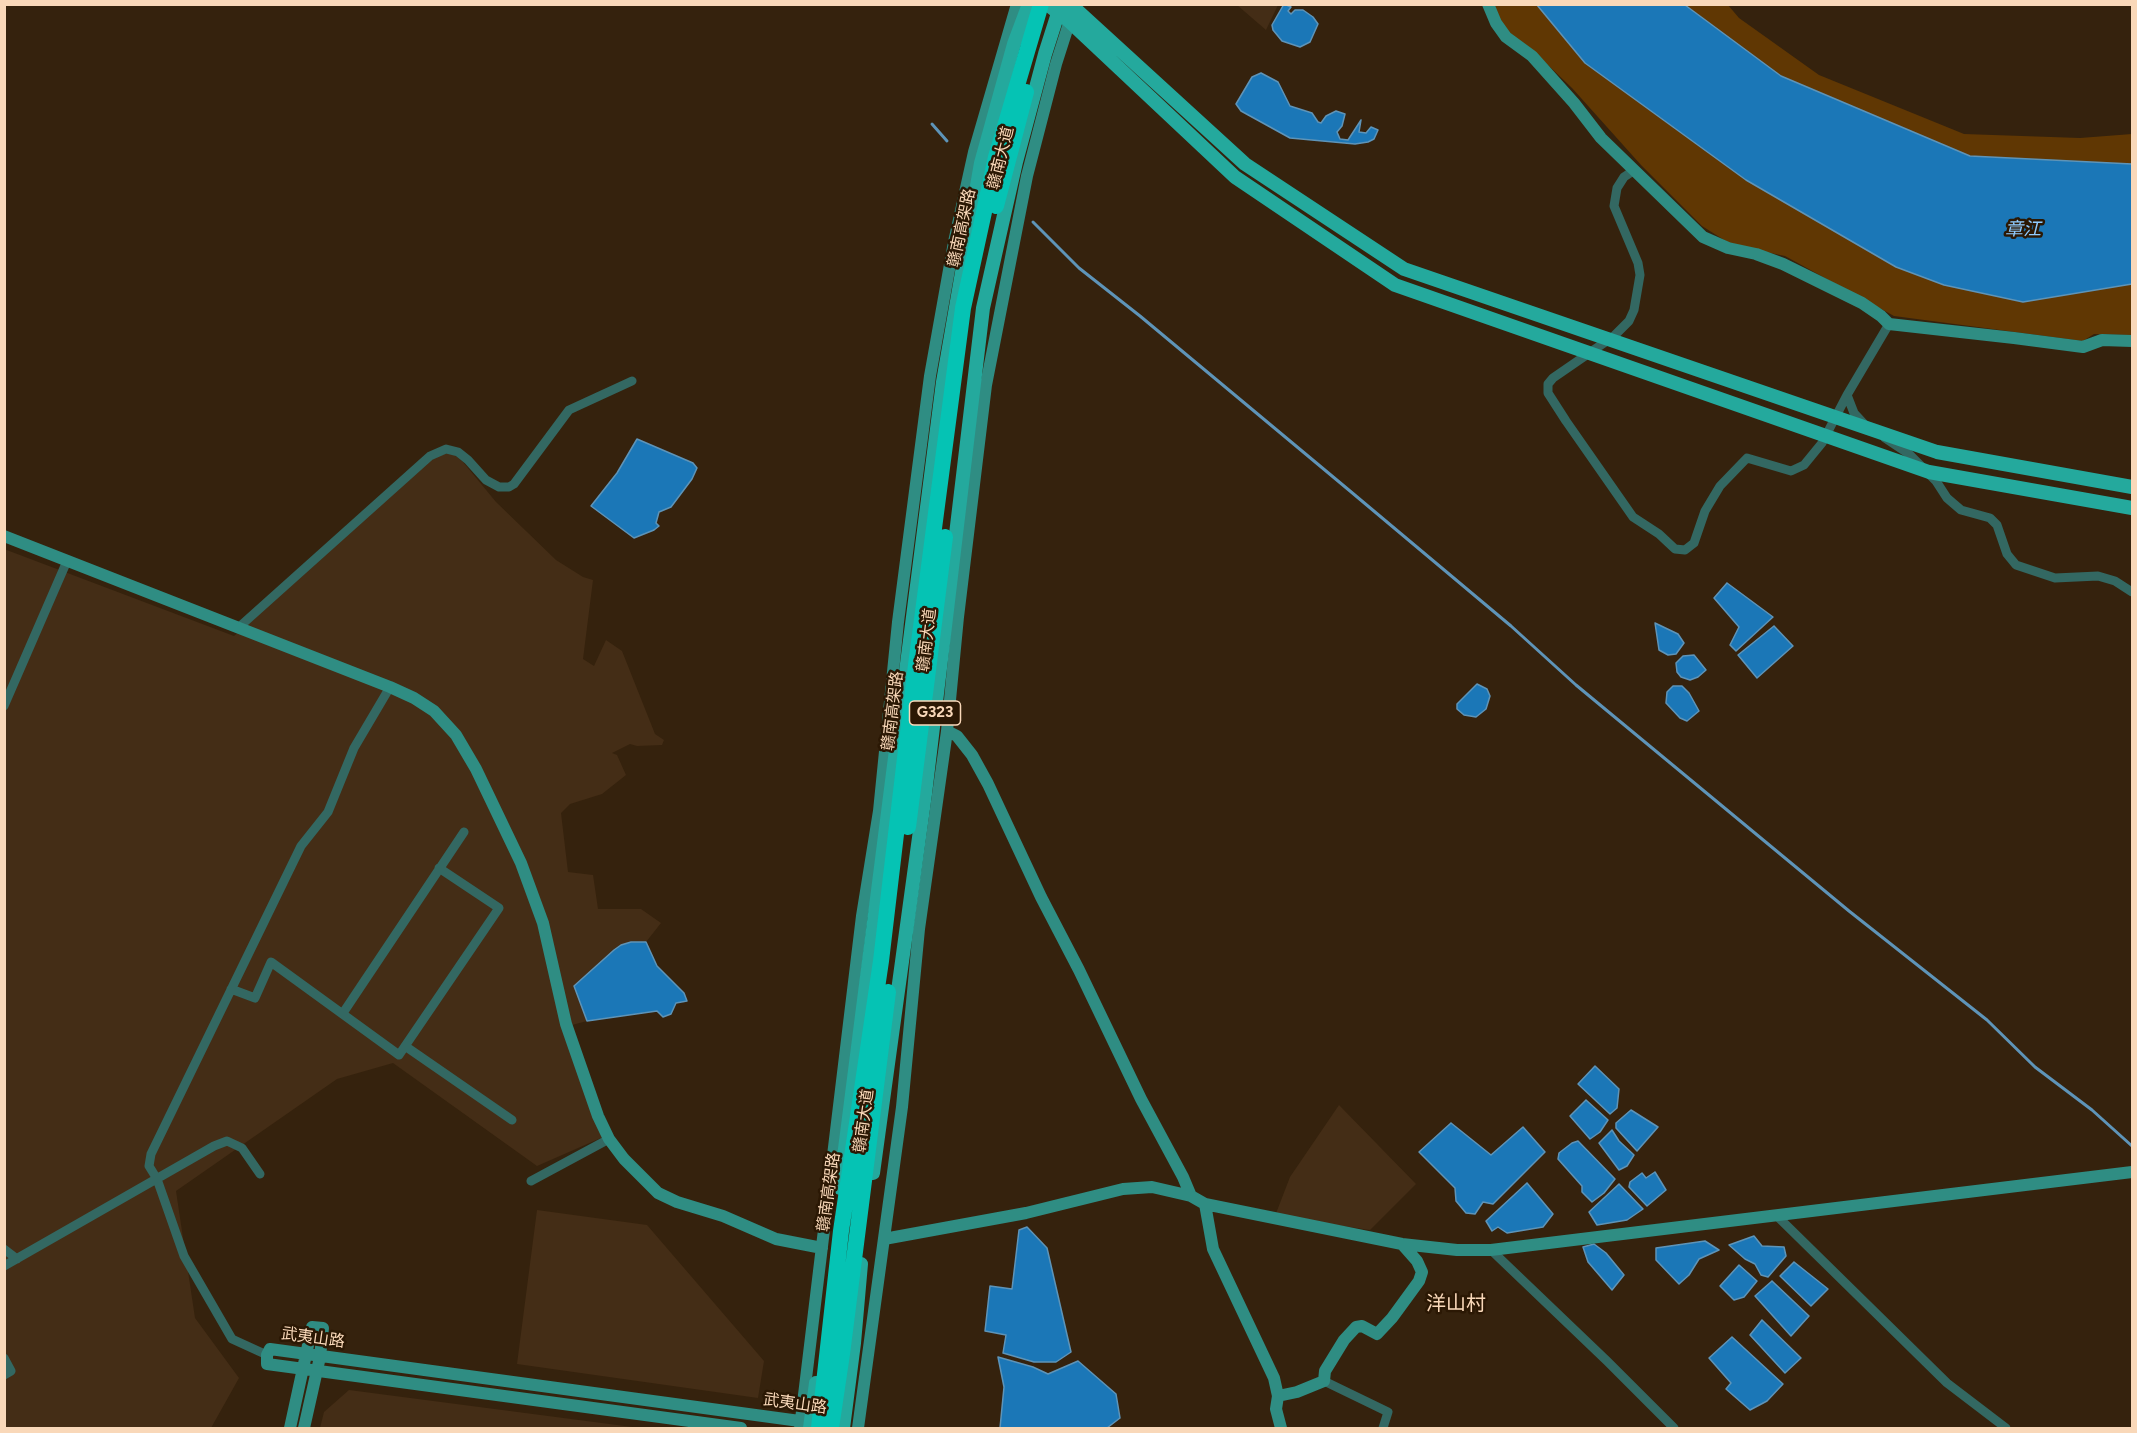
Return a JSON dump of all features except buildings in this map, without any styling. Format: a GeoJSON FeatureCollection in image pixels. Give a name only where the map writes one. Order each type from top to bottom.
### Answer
{"type":"FeatureCollection","features":[{"type":"Feature","properties":{"kind":"highway","name":"赣南高架路"},"geometry":{"type":"LineString","coordinates":[[808,1426],[841,1231],[881,961],[963,308],[996,157],[1041,4]]}},
{"type":"Feature","properties":{"kind":"highway","name":"赣南高架路"},"geometry":{"type":"LineString","coordinates":[[839,1428],[842,1354],[974,307],[997,201],[1063,8]]}},
{"type":"Feature","properties":{"kind":"main road","name":"赣南大道"},"geometry":{"type":"LineString","coordinates":[[808,1426],[822,1340],[827,1250],[850,1101],[943,382],[981,163],[1014,44],[1029,4]]}},
{"type":"Feature","properties":{"kind":"main road","name":"赣南大道"},"geometry":{"type":"LineString","coordinates":[[839,1428],[854,1343],[862,1255],[925,794],[983,309],[1016,162],[1045,54],[1063,8]]}},
{"type":"Feature","properties":{"kind":"main road"},"geometry":{"type":"LineString","coordinates":[[1063,8],[1245,164],[1404,269],[1937,452],[2133,487]]}},
{"type":"Feature","properties":{"kind":"main road"},"geometry":{"type":"LineString","coordinates":[[1063,8],[1234,177],[1395,285],[1926,471],[2133,508]]}},
{"type":"Feature","properties":{"kind":"main road"},"geometry":{"type":"LineString","coordinates":[[1014,44],[1045,54]]}},
{"type":"Feature","properties":{"kind":"main road"},"geometry":{"type":"LineString","coordinates":[[890,791],[925,794]]}},
{"type":"Feature","properties":{"kind":"main road"},"geometry":{"type":"LineString","coordinates":[[878,887],[911,890]]}},
{"type":"Feature","properties":{"kind":"main road"},"geometry":{"type":"LineString","coordinates":[[827,1250],[862,1255]]}},
{"type":"Feature","properties":{"kind":"main road"},"geometry":{"type":"LineString","coordinates":[[822,1340],[854,1343]]}},
{"type":"Feature","properties":{"kind":"street"},"geometry":{"type":"LineString","coordinates":[[808,1426],[862,916],[879,811],[898,621],[930,376],[954,242],[974,152],[1017,4]]}},
{"type":"Feature","properties":{"kind":"street"},"geometry":{"type":"LineString","coordinates":[[1488,4],[1496,23],[1506,37],[1532,56],[1574,103],[1600,138],[1703,237],[1728,248],[1756,254],[1783,264],[1862,303],[1889,324],[2083,347],[2102,340],[2133,341]]}},
{"type":"Feature","properties":{"kind":"street"},"geometry":{"type":"LineString","coordinates":[[858,1428],[902,1107],[920,929],[947,731],[958,617],[986,386],[1028,176],[1056,64],[1063,8]]}},
{"type":"Feature","properties":{"kind":"street"},"geometry":{"type":"LineString","coordinates":[[1634,171],[1624,177],[1617,188],[1614,206],[1638,263],[1640,275],[1634,310],[1629,321],[1609,340],[1553,378],[1548,384],[1548,393],[1633,517],[1659,534],[1675,549],[1685,550],[1694,543],[1705,511],[1720,486],[1747,458],[1791,471],[1804,465],[1813,456],[1889,324]]}},
{"type":"Feature","properties":{"kind":"street"},"geometry":{"type":"LineString","coordinates":[[238,628],[430,456],[446,449],[458,452],[486,480],[500,487],[509,488],[569,410],[632,381]]}},
{"type":"Feature","properties":{"kind":"street"},"geometry":{"type":"LineString","coordinates":[[1847,395],[1854,413],[1863,424],[1909,454],[1936,481],[1947,498],[1961,510],[1990,518],[1997,525],[2007,554],[2016,565],[2055,578],[2098,576],[2115,581],[2133,592]]}},
{"type":"Feature","properties":{"kind":"street"},"geometry":{"type":"LineString","coordinates":[[4,536],[390,687],[414,698],[434,711],[456,735],[498,812],[522,863],[543,923],[566,1024],[598,1116],[609,1139],[642,1179],[658,1193],[677,1202],[723,1216],[776,1239],[827,1250]]}},
{"type":"Feature","properties":{"kind":"street"},"geometry":{"type":"LineString","coordinates":[[4,705],[68,561]]}},
{"type":"Feature","properties":{"kind":"street"},"geometry":{"type":"LineString","coordinates":[[267,1355],[232,1339],[184,1256],[157,1179],[149,1166],[151,1154],[301,846],[328,812],[354,748],[390,687]]}},
{"type":"Feature","properties":{"kind":"street"},"geometry":{"type":"LineString","coordinates":[[947,731],[957,736],[972,755],[988,784],[1141,1100],[1191,1196]]}},
{"type":"Feature","properties":{"kind":"street"},"geometry":{"type":"LineString","coordinates":[[343,1013],[464,832]]}},
{"type":"Feature","properties":{"kind":"street"},"geometry":{"type":"LineString","coordinates":[[231,989],[255,998],[271,963],[399,1055],[499,908],[440,868]]}},
{"type":"Feature","properties":{"kind":"street"},"geometry":{"type":"LineString","coordinates":[[405,1046],[512,1120]]}},
{"type":"Feature","properties":{"kind":"street"},"geometry":{"type":"LineString","coordinates":[[531,1181],[609,1139]]}},
{"type":"Feature","properties":{"kind":"street"},"geometry":{"type":"LineString","coordinates":[[4,1266],[214,1146],[227,1141],[243,1148],[260,1174]]}},
{"type":"Feature","properties":{"kind":"street"},"geometry":{"type":"LineString","coordinates":[[884,1239],[1026,1213],[1124,1188],[1152,1187],[1191,1196],[1205,1204],[1402,1244],[1457,1250],[1491,1250],[2133,1173]]}},
{"type":"Feature","properties":{"kind":"street"},"geometry":{"type":"LineString","coordinates":[[1205,1204],[1213,1249],[1274,1378],[1278,1396],[1276,1409],[1281,1428]]}},
{"type":"Feature","properties":{"kind":"street"},"geometry":{"type":"LineString","coordinates":[[1777,1216],[1947,1383],[2006,1428]]}},
{"type":"Feature","properties":{"kind":"street"},"geometry":{"type":"LineString","coordinates":[[1324,1381],[1325,1371],[1350,1333],[1356,1327],[1362,1326],[1377,1334],[1392,1318],[1419,1281],[1421,1266],[1402,1244]]}},
{"type":"Feature","properties":{"kind":"street"},"geometry":{"type":"LineString","coordinates":[[4,1249],[17,1259]]}},
{"type":"Feature","properties":{"kind":"street"},"geometry":{"type":"LineString","coordinates":[[1491,1250],[1607,1360],[1674,1428]]}},
{"type":"Feature","properties":{"kind":"street"},"geometry":{"type":"LineString","coordinates":[[290,1428],[312,1327],[323,1328],[320,1357],[304,1428]]}},
{"type":"Feature","properties":{"kind":"street","name":"武夷山路"},"geometry":{"type":"LineString","coordinates":[[741,1428],[267,1364],[267,1355],[270,1349],[808,1426],[839,1428]]}},
{"type":"Feature","properties":{"kind":"street"},"geometry":{"type":"LineString","coordinates":[[4,1358],[12,1371],[4,1375]]}},
{"type":"Feature","properties":{"kind":"street"},"geometry":{"type":"LineString","coordinates":[[1278,1396],[1297,1392],[1324,1381],[1388,1412],[1383,1428]]}},
{"type":"Feature","properties":{"kind":"shaded area"},"geometry":{"type":"Polygon","coordinates":[[[1237,5],[1278,5],[1266,30],[1237,5]]]}},
{"type":"Feature","properties":{"kind":"shaded area"},"geometry":{"type":"Polygon","coordinates":[[[1494,5],[1537,5],[1585,63],[1746,180],[1896,267],[2132,284],[2132,335],[2094,334],[2083,341],[1894,316],[1785,256],[1732,245],[1702,226],[1641,165],[1572,88],[1529,47],[1512,36],[1500,19],[1494,5]]]}},
{"type":"Feature","properties":{"kind":"shaded area"},"geometry":{"type":"Polygon","coordinates":[[[1685,5],[1728,5],[1739,18],[1819,75],[1964,134],[2080,138],[2132,134],[2132,164],[1970,156],[1781,76],[1685,5]]]}},
{"type":"Feature","properties":{"kind":"shaded area"},"geometry":{"type":"Polygon","coordinates":[[[451,452],[463,462],[496,502],[556,560],[583,577],[593,580],[583,659],[594,666],[606,640],[622,651],[655,734],[664,740],[662,745],[630,744],[612,753],[617,755],[626,775],[602,794],[570,804],[561,813],[568,872],[593,875],[598,909],[641,909],[661,923],[646,942],[621,945],[574,986],[587,1021],[572,1025],[610,1134],[537,1166],[393,1063],[337,1079],[176,1191],[195,1318],[239,1378],[211,1428],[5,1428],[4,549],[234,636],[432,458],[451,452]]]}},
{"type":"Feature","properties":{"kind":"shaded area"},"geometry":{"type":"Polygon","coordinates":[[[1339,1105],[1416,1184],[1370,1230],[1275,1216],[1290,1177],[1339,1105]]]}},
{"type":"Feature","properties":{"kind":"shaded area"},"geometry":{"type":"Polygon","coordinates":[[[537,1210],[647,1225],[764,1361],[758,1398],[517,1364],[537,1210]]]}},
{"type":"Feature","properties":{"kind":"shaded area"},"geometry":{"type":"Polygon","coordinates":[[[349,1390],[640,1428],[320,1428],[324,1412],[349,1390]]]}},
{"type":"Feature","properties":{"kind":"water"},"geometry":{"type":"Polygon","coordinates":[[[1284,4],[1291,7],[1288,11],[1291,14],[1295,10],[1303,10],[1318,24],[1310,42],[1300,47],[1282,41],[1273,30],[1272,25],[1284,4]]]}},
{"type":"Feature","properties":{"kind":"water","name":"章江"},"geometry":{"type":"Polygon","coordinates":[[[1537,5],[1685,5],[1781,76],[1970,156],[2132,164],[2132,284],[2023,302],[1944,285],[1896,267],[1746,180],[1585,63],[1537,5]]]}},
{"type":"Feature","properties":{"kind":"water"},"geometry":{"type":"Polygon","coordinates":[[[1261,73],[1278,82],[1290,106],[1312,113],[1318,122],[1321,123],[1326,116],[1336,111],[1345,114],[1342,126],[1337,132],[1340,139],[1348,140],[1361,120],[1359,132],[1366,133],[1371,127],[1378,130],[1374,139],[1355,144],[1290,138],[1241,111],[1236,104],[1252,77],[1261,73]]]}},
{"type":"Feature","properties":{"kind":"water"},"geometry":{"type":"Polygon","coordinates":[[[637,439],[693,463],[697,468],[692,479],[671,507],[659,512],[656,523],[659,526],[634,538],[591,506],[617,473],[637,439]]]}},
{"type":"Feature","properties":{"kind":"water"},"geometry":{"type":"Polygon","coordinates":[[[1727,583],[1773,617],[1736,651],[1730,645],[1739,627],[1714,598],[1727,583]]]}},
{"type":"Feature","properties":{"kind":"water"},"geometry":{"type":"Polygon","coordinates":[[[1655,623],[1678,634],[1684,643],[1676,654],[1668,655],[1659,650],[1655,623]]]}},
{"type":"Feature","properties":{"kind":"water"},"geometry":{"type":"Polygon","coordinates":[[[1774,626],[1793,646],[1757,678],[1738,655],[1774,626]]]}},
{"type":"Feature","properties":{"kind":"water"},"geometry":{"type":"Polygon","coordinates":[[[1694,655],[1706,670],[1690,680],[1681,677],[1677,672],[1676,663],[1683,656],[1694,655]]]}},
{"type":"Feature","properties":{"kind":"water"},"geometry":{"type":"Polygon","coordinates":[[[1477,684],[1487,689],[1490,696],[1486,709],[1476,717],[1464,715],[1457,709],[1457,704],[1477,684]]]}},
{"type":"Feature","properties":{"kind":"water"},"geometry":{"type":"Polygon","coordinates":[[[1673,686],[1682,686],[1689,693],[1699,711],[1687,721],[1680,718],[1666,703],[1667,692],[1673,686]]]}},
{"type":"Feature","properties":{"kind":"water"},"geometry":{"type":"Polygon","coordinates":[[[631,942],[646,942],[657,966],[684,993],[687,1001],[676,1003],[671,1014],[663,1017],[657,1011],[587,1021],[574,986],[614,950],[631,942]]]}},
{"type":"Feature","properties":{"kind":"water"},"geometry":{"type":"Polygon","coordinates":[[[1595,1066],[1619,1089],[1617,1108],[1610,1114],[1578,1084],[1595,1066]]]}},
{"type":"Feature","properties":{"kind":"water"},"geometry":{"type":"Polygon","coordinates":[[[1586,1100],[1608,1120],[1600,1132],[1590,1139],[1570,1116],[1586,1100]]]}},
{"type":"Feature","properties":{"kind":"water"},"geometry":{"type":"Polygon","coordinates":[[[1631,1110],[1658,1127],[1637,1151],[1616,1128],[1616,1123],[1631,1110]]]}},
{"type":"Feature","properties":{"kind":"water"},"geometry":{"type":"Polygon","coordinates":[[[1451,1123],[1491,1155],[1523,1127],[1545,1152],[1493,1204],[1483,1202],[1475,1214],[1466,1213],[1456,1201],[1455,1188],[1419,1152],[1451,1123]]]}},
{"type":"Feature","properties":{"kind":"water"},"geometry":{"type":"Polygon","coordinates":[[[1612,1130],[1619,1141],[1634,1155],[1627,1166],[1619,1170],[1599,1143],[1612,1130]]]}},
{"type":"Feature","properties":{"kind":"water"},"geometry":{"type":"Polygon","coordinates":[[[1578,1141],[1615,1179],[1604,1193],[1592,1202],[1582,1192],[1582,1186],[1558,1159],[1559,1153],[1578,1141]]]}},
{"type":"Feature","properties":{"kind":"water"},"geometry":{"type":"Polygon","coordinates":[[[1655,1172],[1666,1190],[1647,1206],[1629,1187],[1630,1182],[1642,1173],[1646,1178],[1655,1172]]]}},
{"type":"Feature","properties":{"kind":"water"},"geometry":{"type":"Polygon","coordinates":[[[1527,1183],[1553,1214],[1543,1227],[1507,1233],[1498,1227],[1492,1231],[1486,1221],[1527,1183]]]}},
{"type":"Feature","properties":{"kind":"water"},"geometry":{"type":"Polygon","coordinates":[[[1619,1184],[1643,1209],[1627,1220],[1597,1225],[1589,1212],[1619,1184]]]}},
{"type":"Feature","properties":{"kind":"water"},"geometry":{"type":"Polygon","coordinates":[[[1027,1227],[1047,1248],[1071,1352],[1056,1362],[1034,1362],[1003,1353],[1006,1335],[985,1331],[990,1286],[1012,1289],[1019,1230],[1027,1227]]]}},
{"type":"Feature","properties":{"kind":"water"},"geometry":{"type":"Polygon","coordinates":[[[1754,1236],[1762,1246],[1784,1247],[1786,1256],[1768,1277],[1761,1275],[1755,1264],[1745,1259],[1729,1245],[1754,1236]]]}},
{"type":"Feature","properties":{"kind":"water"},"geometry":{"type":"Polygon","coordinates":[[[1705,1241],[1719,1250],[1699,1259],[1689,1275],[1679,1284],[1656,1260],[1656,1248],[1705,1241]]]}},
{"type":"Feature","properties":{"kind":"water"},"geometry":{"type":"Polygon","coordinates":[[[1594,1244],[1606,1253],[1624,1275],[1612,1290],[1588,1262],[1583,1247],[1594,1244]]]}},
{"type":"Feature","properties":{"kind":"water"},"geometry":{"type":"Polygon","coordinates":[[[1794,1262],[1828,1289],[1811,1306],[1780,1276],[1794,1262]]]}},
{"type":"Feature","properties":{"kind":"water"},"geometry":{"type":"Polygon","coordinates":[[[1739,1265],[1757,1281],[1744,1297],[1734,1300],[1720,1286],[1739,1265]]]}},
{"type":"Feature","properties":{"kind":"water"},"geometry":{"type":"Polygon","coordinates":[[[1772,1281],[1809,1316],[1791,1336],[1755,1296],[1772,1281]]]}},
{"type":"Feature","properties":{"kind":"water"},"geometry":{"type":"Polygon","coordinates":[[[1762,1320],[1801,1358],[1785,1373],[1750,1335],[1762,1320]]]}},
{"type":"Feature","properties":{"kind":"water"},"geometry":{"type":"Polygon","coordinates":[[[1732,1337],[1783,1384],[1767,1401],[1750,1410],[1726,1389],[1731,1383],[1709,1358],[1732,1337]]]}},
{"type":"Feature","properties":{"kind":"water"},"geometry":{"type":"Polygon","coordinates":[[[998,1357],[1048,1374],[1078,1361],[1116,1394],[1120,1418],[1107,1428],[1000,1428],[1004,1387],[998,1357]]]}},
{"type":"Feature","properties":{"kind":"waterway"},"geometry":{"type":"LineString","coordinates":[[932,124],[947,141]]}},
{"type":"Feature","properties":{"kind":"waterway"},"geometry":{"type":"LineString","coordinates":[[1033,222],[1079,268],[1140,316],[1511,626],[1576,685],[1849,911],[1987,1020],[2035,1067],[2092,1110],[2132,1146]]}},
{"type":"Feature","properties":{"kind":"district","name":"洋山村"},"geometry":{"type":"Point","coordinates":[1456,1304]}}]}
